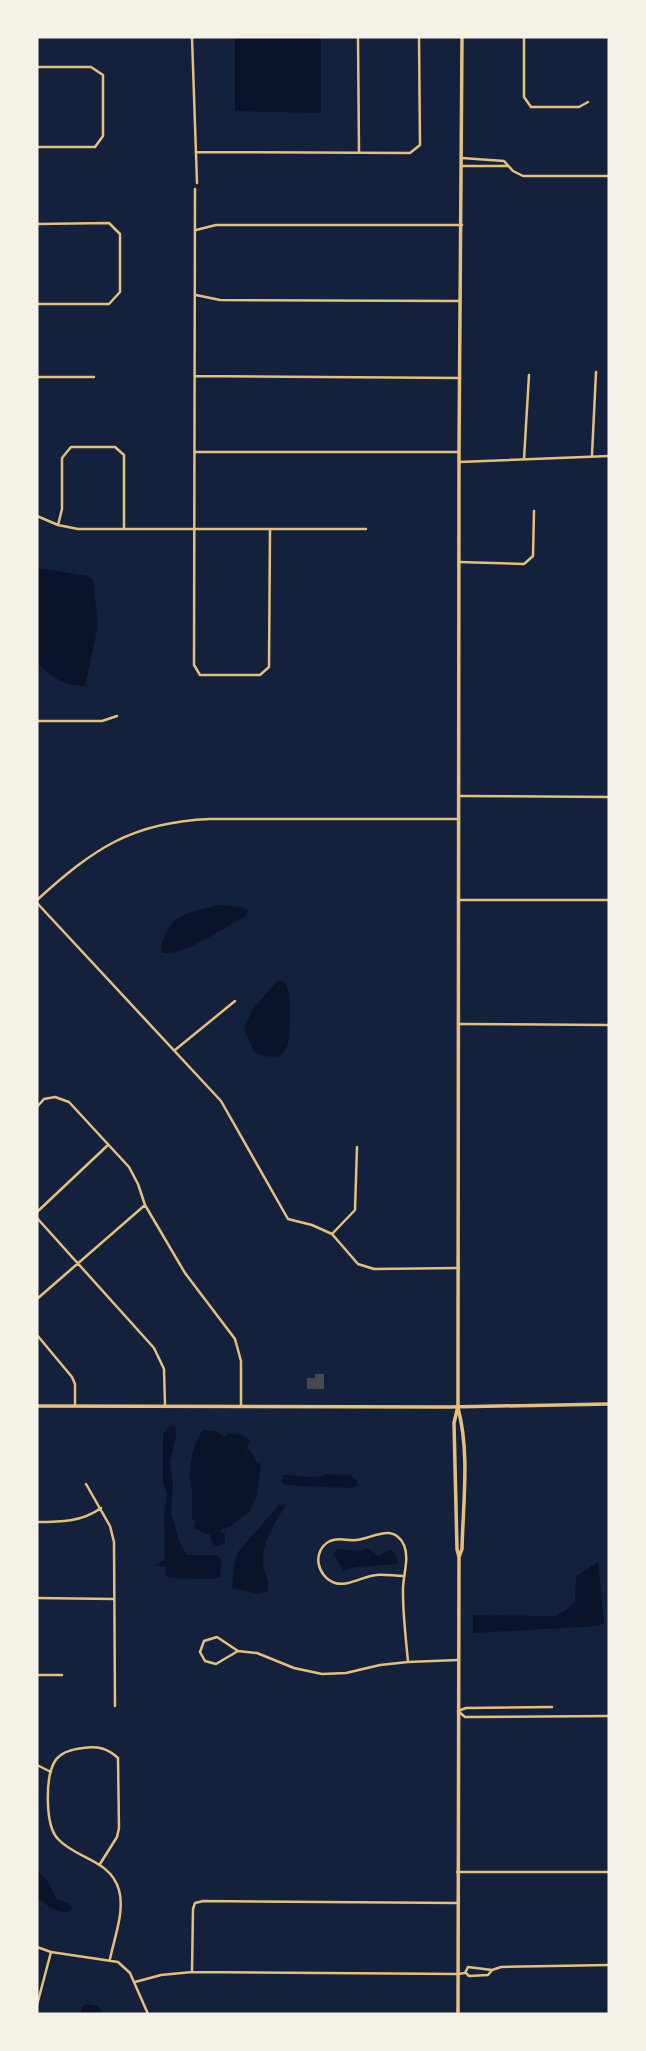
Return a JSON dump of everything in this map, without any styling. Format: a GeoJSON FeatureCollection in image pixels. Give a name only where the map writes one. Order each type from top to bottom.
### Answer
{"type":"FeatureCollection","features":[{"type":"Feature","properties":{"kind":"street"},"geometry":{"type":"LineString","coordinates":[[192,37],[197,183]]}},
{"type":"Feature","properties":{"kind":"street"},"geometry":{"type":"LineString","coordinates":[[358,37],[359,152]]}},
{"type":"Feature","properties":{"kind":"street"},"geometry":{"type":"LineString","coordinates":[[196,152],[410,153],[420,145],[419,37]]}},
{"type":"Feature","properties":{"kind":"street"},"geometry":{"type":"LineString","coordinates":[[460,1557],[457,1549],[454,1423],[458,1406],[459,1268],[462,37]]}},
{"type":"Feature","properties":{"kind":"street"},"geometry":{"type":"LineString","coordinates":[[524,37],[524,97],[531,107],[579,107],[588,102]]}},
{"type":"Feature","properties":{"kind":"street"},"geometry":{"type":"LineString","coordinates":[[37,67],[91,67],[103,75],[103,136],[96,147],[37,147]]}},
{"type":"Feature","properties":{"kind":"street"},"geometry":{"type":"LineString","coordinates":[[462,158],[491,158],[503,161],[523,176],[609,176]]}},
{"type":"Feature","properties":{"kind":"street"},"geometry":{"type":"LineString","coordinates":[[462,166],[508,166]]}},
{"type":"Feature","properties":{"kind":"street"},"geometry":{"type":"LineString","coordinates":[[195,189],[194,666],[201,675],[260,675],[269,667],[270,530]]}},
{"type":"Feature","properties":{"kind":"street"},"geometry":{"type":"LineString","coordinates":[[37,223],[109,223],[120,234],[120,292],[109,304],[37,304]]}},
{"type":"Feature","properties":{"kind":"street"},"geometry":{"type":"LineString","coordinates":[[195,230],[216,225],[461,225]]}},
{"type":"Feature","properties":{"kind":"street"},"geometry":{"type":"LineString","coordinates":[[195,295],[220,300],[460,301]]}},
{"type":"Feature","properties":{"kind":"street"},"geometry":{"type":"LineString","coordinates":[[592,456],[596,372]]}},
{"type":"Feature","properties":{"kind":"street"},"geometry":{"type":"LineString","coordinates":[[524,460],[529,375]]}},
{"type":"Feature","properties":{"kind":"street"},"geometry":{"type":"LineString","coordinates":[[195,376],[460,377]]}},
{"type":"Feature","properties":{"kind":"street"},"geometry":{"type":"LineString","coordinates":[[37,377],[94,377]]}},
{"type":"Feature","properties":{"kind":"street"},"geometry":{"type":"LineString","coordinates":[[58,525],[62,509],[62,458],[71,447],[115,447],[124,455],[124,529]]}},
{"type":"Feature","properties":{"kind":"street"},"geometry":{"type":"LineString","coordinates":[[195,452],[459,453]]}},
{"type":"Feature","properties":{"kind":"street"},"geometry":{"type":"LineString","coordinates":[[459,462],[609,456]]}},
{"type":"Feature","properties":{"kind":"street"},"geometry":{"type":"LineString","coordinates":[[459,562],[524,564],[533,556],[534,511]]}},
{"type":"Feature","properties":{"kind":"street"},"geometry":{"type":"LineString","coordinates":[[37,516],[58,525],[78,529],[366,529]]}},
{"type":"Feature","properties":{"kind":"street"},"geometry":{"type":"LineString","coordinates":[[37,721],[102,721],[117,716]]}},
{"type":"Feature","properties":{"kind":"street"},"geometry":{"type":"LineString","coordinates":[[459,796],[609,797]]}},
{"type":"Feature","properties":{"kind":"street"},"geometry":{"type":"LineString","coordinates":[[459,819],[224,819],[177,822],[143,830],[101,847],[68,872],[37,901],[221,1101],[288,1219],[332,1234],[358,1264],[374,1269],[459,1268]]}},
{"type":"Feature","properties":{"kind":"street"},"geometry":{"type":"LineString","coordinates":[[459,900],[609,900]]}},
{"type":"Feature","properties":{"kind":"street"},"geometry":{"type":"LineString","coordinates":[[174,1050],[234,1001]]}},
{"type":"Feature","properties":{"kind":"street"},"geometry":{"type":"LineString","coordinates":[[459,1024],[609,1025]]}},
{"type":"Feature","properties":{"kind":"street"},"geometry":{"type":"LineString","coordinates":[[37,1107],[44,1100],[55,1097],[69,1102],[129,1167],[145,1205],[199,1294],[218,1314],[235,1339],[241,1361],[241,1405]]}},
{"type":"Feature","properties":{"kind":"street"},"geometry":{"type":"LineString","coordinates":[[37,1212],[108,1145]]}},
{"type":"Feature","properties":{"kind":"street"},"geometry":{"type":"LineString","coordinates":[[332,1234],[355,1210],[357,1147]]}},
{"type":"Feature","properties":{"kind":"street"},"geometry":{"type":"LineString","coordinates":[[37,1299],[145,1205]]}},
{"type":"Feature","properties":{"kind":"street"},"geometry":{"type":"LineString","coordinates":[[37,1218],[154,1348],[165,1376],[165,1405]]}},
{"type":"Feature","properties":{"kind":"street"},"geometry":{"type":"LineString","coordinates":[[37,1335],[72,1377],[75,1405]]}},
{"type":"Feature","properties":{"kind":"street"},"geometry":{"type":"LineString","coordinates":[[37,1406],[609,1404]]}},
{"type":"Feature","properties":{"kind":"street"},"geometry":{"type":"LineString","coordinates":[[458,1406],[462,1422],[464,1487],[458,1660],[458,2014]]}},
{"type":"Feature","properties":{"kind":"street"},"geometry":{"type":"LineString","coordinates":[[86,1484],[110,1526],[114,1542],[115,1706]]}},
{"type":"Feature","properties":{"kind":"street"},"geometry":{"type":"LineString","coordinates":[[37,1522],[80,1519],[101,1508]]}},
{"type":"Feature","properties":{"kind":"street"},"geometry":{"type":"LineString","coordinates":[[403,1576],[380,1574],[347,1583],[333,1583],[320,1569],[320,1552],[324,1545],[332,1540],[358,1540],[381,1532],[395,1535],[404,1546],[406,1556],[403,1611],[408,1662]]}},
{"type":"Feature","properties":{"kind":"street"},"geometry":{"type":"LineString","coordinates":[[37,1598],[114,1599]]}},
{"type":"Feature","properties":{"kind":"street"},"geometry":{"type":"LineString","coordinates":[[238,1650],[212,1664],[203,1658],[201,1646],[210,1637],[217,1637],[238,1650],[257,1653],[293,1668],[322,1674],[346,1673],[408,1662],[458,1660]]}},
{"type":"Feature","properties":{"kind":"street"},"geometry":{"type":"LineString","coordinates":[[37,1675],[62,1675]]}},
{"type":"Feature","properties":{"kind":"street"},"geometry":{"type":"LineString","coordinates":[[458,1711],[466,1708],[552,1707]]}},
{"type":"Feature","properties":{"kind":"street"},"geometry":{"type":"LineString","coordinates":[[458,1711],[465,1717],[609,1716]]}},
{"type":"Feature","properties":{"kind":"street"},"geometry":{"type":"LineString","coordinates":[[100,1864],[117,1837],[119,1828],[118,1758],[100,1747],[69,1750],[55,1760],[51,1772],[48,1813],[52,1830],[59,1841],[100,1864],[114,1880],[119,1891],[120,1915],[110,1959]]}},
{"type":"Feature","properties":{"kind":"street"},"geometry":{"type":"LineString","coordinates":[[37,1765],[51,1772]]}},
{"type":"Feature","properties":{"kind":"street"},"geometry":{"type":"LineString","coordinates":[[457,1872],[609,1872]]}},
{"type":"Feature","properties":{"kind":"street"},"geometry":{"type":"LineString","coordinates":[[192,1972],[195,1903],[457,1903]]}},
{"type":"Feature","properties":{"kind":"street"},"geometry":{"type":"LineString","coordinates":[[37,1947],[51,1952],[110,1959],[125,1966],[135,1982],[148,2014]]}},
{"type":"Feature","properties":{"kind":"street"},"geometry":{"type":"LineString","coordinates":[[37,2005],[51,1952]]}},
{"type":"Feature","properties":{"kind":"street"},"geometry":{"type":"LineString","coordinates":[[465,1973],[468,1967],[492,1970],[501,1967],[609,1965]]}},
{"type":"Feature","properties":{"kind":"street"},"geometry":{"type":"LineString","coordinates":[[477,1976],[478,1968]]}},
{"type":"Feature","properties":{"kind":"street"},"geometry":{"type":"LineString","coordinates":[[135,1982],[161,1975],[192,1972],[465,1973],[477,1976],[488,1975],[492,1970]]}},
{"type":"Feature","properties":{"kind":"water"},"geometry":{"type":"Polygon","coordinates":[[[235,37],[321,37],[321,113],[235,111],[235,37]]]}},
{"type":"Feature","properties":{"kind":"water"},"geometry":{"type":"Polygon","coordinates":[[[37,568],[88,576],[93,580],[98,626],[85,686],[59,680],[37,663],[37,568]]]}},
{"type":"Feature","properties":{"kind":"water"},"geometry":{"type":"Polygon","coordinates":[[[218,905],[242,907],[248,911],[245,917],[194,945],[163,953],[161,948],[164,937],[174,921],[189,913],[218,905]]]}},
{"type":"Feature","properties":{"kind":"water"},"geometry":{"type":"Polygon","coordinates":[[[278,980],[284,981],[288,990],[289,1038],[284,1052],[280,1055],[265,1056],[254,1052],[244,1029],[252,1010],[278,980]]]}},
{"type":"Feature","properties":{"kind":"water"},"geometry":{"type":"Polygon","coordinates":[[[170,1425],[177,1431],[170,1463],[173,1482],[171,1512],[179,1541],[187,1555],[218,1555],[222,1562],[220,1577],[170,1578],[165,1574],[166,1567],[155,1565],[164,1560],[165,1554],[164,1514],[167,1494],[163,1482],[163,1434],[170,1425]]]}},
{"type":"Feature","properties":{"kind":"water"},"geometry":{"type":"Polygon","coordinates":[[[204,1430],[216,1431],[225,1437],[228,1433],[243,1435],[251,1441],[247,1450],[250,1450],[257,1463],[261,1464],[257,1495],[250,1511],[230,1527],[222,1529],[225,1543],[218,1546],[212,1544],[210,1535],[193,1528],[196,1521],[192,1520],[190,1468],[194,1449],[204,1430]]]}},
{"type":"Feature","properties":{"kind":"water"},"geometry":{"type":"Polygon","coordinates":[[[326,1474],[350,1475],[359,1485],[350,1488],[285,1485],[281,1482],[283,1475],[310,1477],[326,1474]]]}},
{"type":"Feature","properties":{"kind":"water"},"geometry":{"type":"Polygon","coordinates":[[[287,1504],[267,1539],[263,1555],[268,1591],[259,1594],[232,1588],[238,1552],[279,1505],[287,1504]]]}},
{"type":"Feature","properties":{"kind":"water"},"geometry":{"type":"Polygon","coordinates":[[[368,1548],[378,1556],[391,1549],[398,1564],[355,1567],[344,1571],[333,1554],[338,1549],[361,1551],[368,1548]]]}},
{"type":"Feature","properties":{"kind":"water"},"geometry":{"type":"Polygon","coordinates":[[[598,1562],[604,1623],[598,1626],[473,1633],[473,1615],[556,1616],[575,1601],[576,1576],[598,1562]]]}},
{"type":"Feature","properties":{"kind":"water"},"geometry":{"type":"Polygon","coordinates":[[[37,1870],[49,1883],[56,1899],[68,1903],[72,1908],[68,1912],[51,1908],[37,1897],[37,1870]]]}},
{"type":"Feature","properties":{"kind":"water"},"geometry":{"type":"Polygon","coordinates":[[[86,2004],[98,2006],[104,2014],[81,2014],[82,2007],[86,2004]]]}},
{"type":"Feature","properties":{"kind":"building"},"geometry":{"type":"Polygon","coordinates":[[[315,1374],[324,1374],[324,1389],[307,1389],[307,1378],[315,1378],[315,1374]]]}}]}
